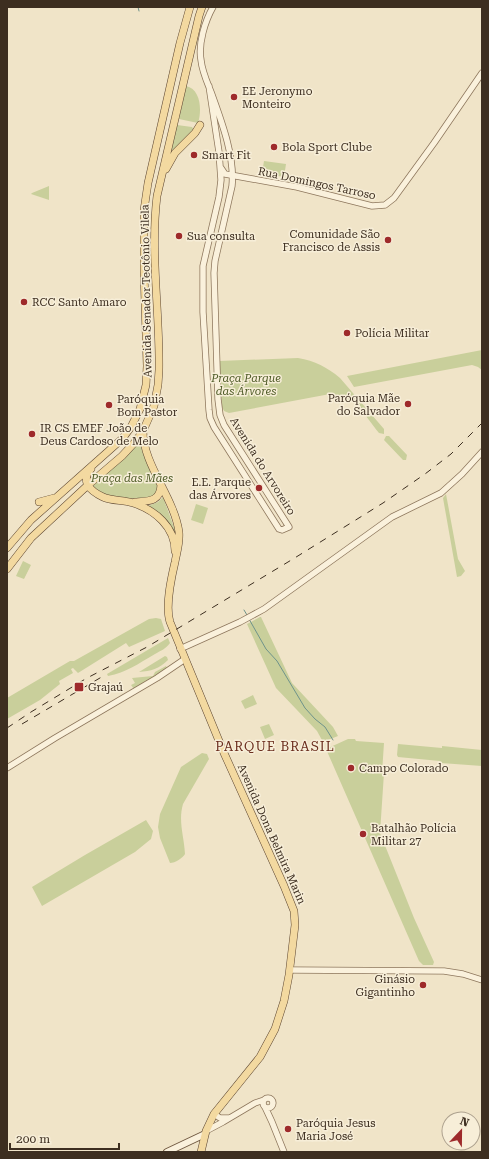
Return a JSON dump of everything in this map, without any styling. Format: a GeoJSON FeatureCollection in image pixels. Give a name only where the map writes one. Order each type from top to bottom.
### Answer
{"type":"FeatureCollection","features":[{"type":"Feature","properties":{"kind":"main road","name":"Avenida Senador Teotônio Vilela"},"geometry":{"type":"LineString","coordinates":[[7,548],[26,524],[122,439],[131,427],[140,410],[145,394],[147,366],[144,210],[148,183],[180,43],[190,7]]}},
{"type":"Feature","properties":{"kind":"main road","name":"Avenida Senador Teotônio Vilela"},"geometry":{"type":"LineString","coordinates":[[7,569],[31,538],[125,453],[143,431],[154,406],[158,385],[159,360],[154,218],[157,194],[174,119],[202,7]]}},
{"type":"Feature","properties":{"kind":"main road"},"geometry":{"type":"LineString","coordinates":[[162,176],[175,153],[195,133],[200,125]]}},
{"type":"Feature","properties":{"kind":"main road","name":"Avenida Dona Belmira Marin"},"geometry":{"type":"LineString","coordinates":[[143,431],[145,446],[152,465],[174,511],[179,542],[178,552],[175,559]]}},
{"type":"Feature","properties":{"kind":"main road"},"geometry":{"type":"LineString","coordinates":[[88,485],[86,479],[87,474],[106,453]]}},
{"type":"Feature","properties":{"kind":"main road","name":"Avenida Dona Belmira Marin"},"geometry":{"type":"LineString","coordinates":[[88,485],[97,494],[104,497],[133,502],[152,511],[168,526],[175,543],[175,559],[168,607],[170,622],[184,659],[239,787],[294,910],[295,933],[290,970],[280,1014],[270,1039],[260,1057],[214,1114],[206,1132],[201,1152]]}},
{"type":"Feature","properties":{"kind":"main road"},"geometry":{"type":"LineString","coordinates":[[133,502],[156,498],[160,494],[162,485]]}},
{"type":"Feature","properties":{"kind":"main road"},"geometry":{"type":"LineString","coordinates":[[39,502],[56,498]]}},
{"type":"Feature","properties":{"kind":"main road"},"geometry":{"type":"LineString","coordinates":[[167,1152],[206,1132]]}},
{"type":"Feature","properties":{"kind":"street","name":"Avenida do Arvoreiro"},"geometry":{"type":"LineString","coordinates":[[209,86],[220,168],[220,190],[203,266],[203,312],[209,410],[214,427],[279,528],[282,530],[289,526],[226,429],[220,415],[218,399],[214,273],[215,261],[233,176],[231,159],[222,124],[200,58],[206,24],[213,7]]}},
{"type":"Feature","properties":{"kind":"street","name":"Rua Domingos Tarroso"},"geometry":{"type":"LineString","coordinates":[[233,176],[297,188],[372,206],[385,205],[394,198],[482,73]]}},
{"type":"Feature","properties":{"kind":"street"},"geometry":{"type":"LineString","coordinates":[[220,168],[224,174],[233,176]]}},
{"type":"Feature","properties":{"kind":"street"},"geometry":{"type":"LineString","coordinates":[[180,649],[240,622],[264,609],[392,517],[423,503],[444,491],[482,452]]}},
{"type":"Feature","properties":{"kind":"street"},"geometry":{"type":"LineString","coordinates":[[7,768],[157,678],[184,659]]}},
{"type":"Feature","properties":{"kind":"street"},"geometry":{"type":"LineString","coordinates":[[290,970],[444,971],[463,974],[482,980]]}},
{"type":"Feature","properties":{"kind":"street"},"geometry":{"type":"LineString","coordinates":[[206,1132],[251,1106],[265,1105],[284,1152]]}},
{"type":"Feature","properties":{"kind":"street"},"geometry":{"type":"LineString","coordinates":[[214,1114],[220,1118],[230,1118]]}},
{"type":"Feature","properties":{"kind":"green space"},"geometry":{"type":"Polygon","coordinates":[[[186,86],[195,91],[199,101],[200,113],[198,123],[179,119],[186,86]]]}},
{"type":"Feature","properties":{"kind":"green space"},"geometry":{"type":"Polygon","coordinates":[[[177,125],[192,127],[194,130],[169,157],[177,125]]]}},
{"type":"Feature","properties":{"kind":"green space"},"geometry":{"type":"Polygon","coordinates":[[[264,161],[286,164],[284,177],[262,173],[264,161]]]}},
{"type":"Feature","properties":{"kind":"green space"},"geometry":{"type":"Polygon","coordinates":[[[49,186],[49,200],[31,194],[32,193],[49,186]]]}},
{"type":"Feature","properties":{"kind":"green space"},"geometry":{"type":"Polygon","coordinates":[[[482,350],[482,370],[472,365],[354,387],[347,376],[482,350]]]}},
{"type":"Feature","properties":{"kind":"green space","name":"Praça Parque das Árvores"},"geometry":{"type":"Polygon","coordinates":[[[298,358],[320,365],[340,378],[384,429],[384,434],[379,433],[359,408],[346,398],[338,395],[330,394],[229,413],[224,411],[222,407],[219,361],[298,358]]]}},
{"type":"Feature","properties":{"kind":"green space"},"geometry":{"type":"Polygon","coordinates":[[[386,436],[389,436],[407,455],[406,460],[403,460],[384,440],[386,436]]]}},
{"type":"Feature","properties":{"kind":"green space","name":"Praça das Mães"},"geometry":{"type":"Polygon","coordinates":[[[139,443],[159,490],[157,495],[147,500],[125,500],[103,494],[97,490],[93,486],[139,443]]]}},
{"type":"Feature","properties":{"kind":"green space"},"geometry":{"type":"Polygon","coordinates":[[[446,494],[458,559],[465,571],[461,576],[457,577],[443,498],[446,494]]]}},
{"type":"Feature","properties":{"kind":"green space"},"geometry":{"type":"Polygon","coordinates":[[[163,497],[175,532],[148,506],[158,502],[163,497]]]}},
{"type":"Feature","properties":{"kind":"green space"},"geometry":{"type":"Polygon","coordinates":[[[196,504],[208,508],[203,524],[191,520],[196,504]]]}},
{"type":"Feature","properties":{"kind":"green space"},"geometry":{"type":"Polygon","coordinates":[[[23,561],[31,565],[24,579],[16,576],[23,561]]]}},
{"type":"Feature","properties":{"kind":"green space"},"geometry":{"type":"Polygon","coordinates":[[[260,617],[292,683],[333,727],[338,736],[323,742],[317,731],[276,688],[247,624],[260,617]]]}},
{"type":"Feature","properties":{"kind":"green space"},"geometry":{"type":"Polygon","coordinates":[[[149,619],[161,619],[165,631],[129,647],[126,643],[78,673],[73,668],[71,669],[73,673],[59,681],[60,684],[40,700],[7,719],[7,698],[70,661],[74,661],[149,619]]]}},
{"type":"Feature","properties":{"kind":"green space"},"geometry":{"type":"Polygon","coordinates":[[[168,638],[170,643],[163,650],[127,670],[108,676],[107,674],[168,638]]]}},
{"type":"Feature","properties":{"kind":"green space"},"geometry":{"type":"Polygon","coordinates":[[[165,656],[168,660],[161,666],[151,670],[139,672],[165,656]]]}},
{"type":"Feature","properties":{"kind":"green space"},"geometry":{"type":"Polygon","coordinates":[[[166,666],[167,668],[164,671],[134,689],[131,685],[135,683],[132,678],[153,676],[155,672],[166,666]]]}},
{"type":"Feature","properties":{"kind":"green space"},"geometry":{"type":"Polygon","coordinates":[[[253,695],[257,704],[245,709],[241,701],[253,695]]]}},
{"type":"Feature","properties":{"kind":"green space"},"geometry":{"type":"Polygon","coordinates":[[[269,724],[274,735],[265,739],[260,727],[269,724]]]}},
{"type":"Feature","properties":{"kind":"green space"},"geometry":{"type":"Polygon","coordinates":[[[348,739],[384,743],[382,773],[384,773],[380,833],[414,918],[434,962],[433,965],[423,965],[419,961],[326,749],[348,739]]]}},
{"type":"Feature","properties":{"kind":"green space"},"geometry":{"type":"Polygon","coordinates":[[[398,744],[482,750],[482,766],[441,763],[440,761],[398,757],[398,744]]]}},
{"type":"Feature","properties":{"kind":"green space"},"geometry":{"type":"Polygon","coordinates":[[[202,753],[207,754],[209,759],[183,804],[181,823],[185,854],[179,860],[170,863],[160,838],[158,827],[160,814],[181,767],[202,753]]]}},
{"type":"Feature","properties":{"kind":"green space"},"geometry":{"type":"Polygon","coordinates":[[[146,820],[153,831],[151,839],[135,852],[42,906],[32,887],[146,820]]]}},
{"type":"Feature","properties":{"kind":"waterway"},"geometry":{"type":"LineString","coordinates":[[138,7],[139,11]]}},
{"type":"Feature","properties":{"kind":"waterway"},"geometry":{"type":"LineString","coordinates":[[244,610],[247,615]]}},
{"type":"Feature","properties":{"kind":"waterway"},"geometry":{"type":"LineString","coordinates":[[249,619],[266,649],[277,661],[305,708],[325,727],[333,740]]}},
{"type":"Feature","properties":{"kind":"railway"},"geometry":{"type":"LineString","coordinates":[[7,728],[87,678],[147,647],[383,503],[451,454],[482,423]]}},
{"type":"Feature","properties":{"kind":"railway"},"geometry":{"type":"LineString","coordinates":[[22,724],[105,675]]}},
{"type":"Feature","properties":{"kind":"place","name":"EE Jeronymo Monteiro"},"geometry":{"type":"Point","coordinates":[234,97]}},
{"type":"Feature","properties":{"kind":"place","name":"Bola Sport Clube"},"geometry":{"type":"Point","coordinates":[274,147]}},
{"type":"Feature","properties":{"kind":"place","name":"Smart Fit"},"geometry":{"type":"Point","coordinates":[194,155]}},
{"type":"Feature","properties":{"kind":"place","name":"Sua consulta"},"geometry":{"type":"Point","coordinates":[179,236]}},
{"type":"Feature","properties":{"kind":"place","name":"Comunidade São Francisco de Assis"},"geometry":{"type":"Point","coordinates":[388,240]}},
{"type":"Feature","properties":{"kind":"place","name":"RCC Santo Amaro"},"geometry":{"type":"Point","coordinates":[24,302]}},
{"type":"Feature","properties":{"kind":"place","name":"Polícia Militar"},"geometry":{"type":"Point","coordinates":[347,333]}},
{"type":"Feature","properties":{"kind":"place","name":"Paróquia Mãe do Salvador"},"geometry":{"type":"Point","coordinates":[408,404]}},
{"type":"Feature","properties":{"kind":"place","name":"Paróquia Bom Pastor"},"geometry":{"type":"Point","coordinates":[109,405]}},
{"type":"Feature","properties":{"kind":"place","name":"IR CS EMEF João de Deus Cardoso de Melo"},"geometry":{"type":"Point","coordinates":[32,434]}},
{"type":"Feature","properties":{"kind":"place","name":"E.E. Parque das Árvores"},"geometry":{"type":"Point","coordinates":[259,488]}},
{"type":"Feature","properties":{"kind":"place","name":"Grajaú"},"geometry":{"type":"Point","coordinates":[79,687]}},
{"type":"Feature","properties":{"kind":"place","name":"Campo Colorado"},"geometry":{"type":"Point","coordinates":[351,768]}},
{"type":"Feature","properties":{"kind":"place","name":"Batalhão Polícia Militar 27"},"geometry":{"type":"Point","coordinates":[363,834]}},
{"type":"Feature","properties":{"kind":"place","name":"Ginásio Gigantinho"},"geometry":{"type":"Point","coordinates":[423,985]}},
{"type":"Feature","properties":{"kind":"place","name":"Paróquia Jesus Maria José"},"geometry":{"type":"Point","coordinates":[288,1129]}},
{"type":"Feature","properties":{"kind":"district","name":"PARQUE BRASIL"},"geometry":{"type":"Point","coordinates":[275,746]}}]}
